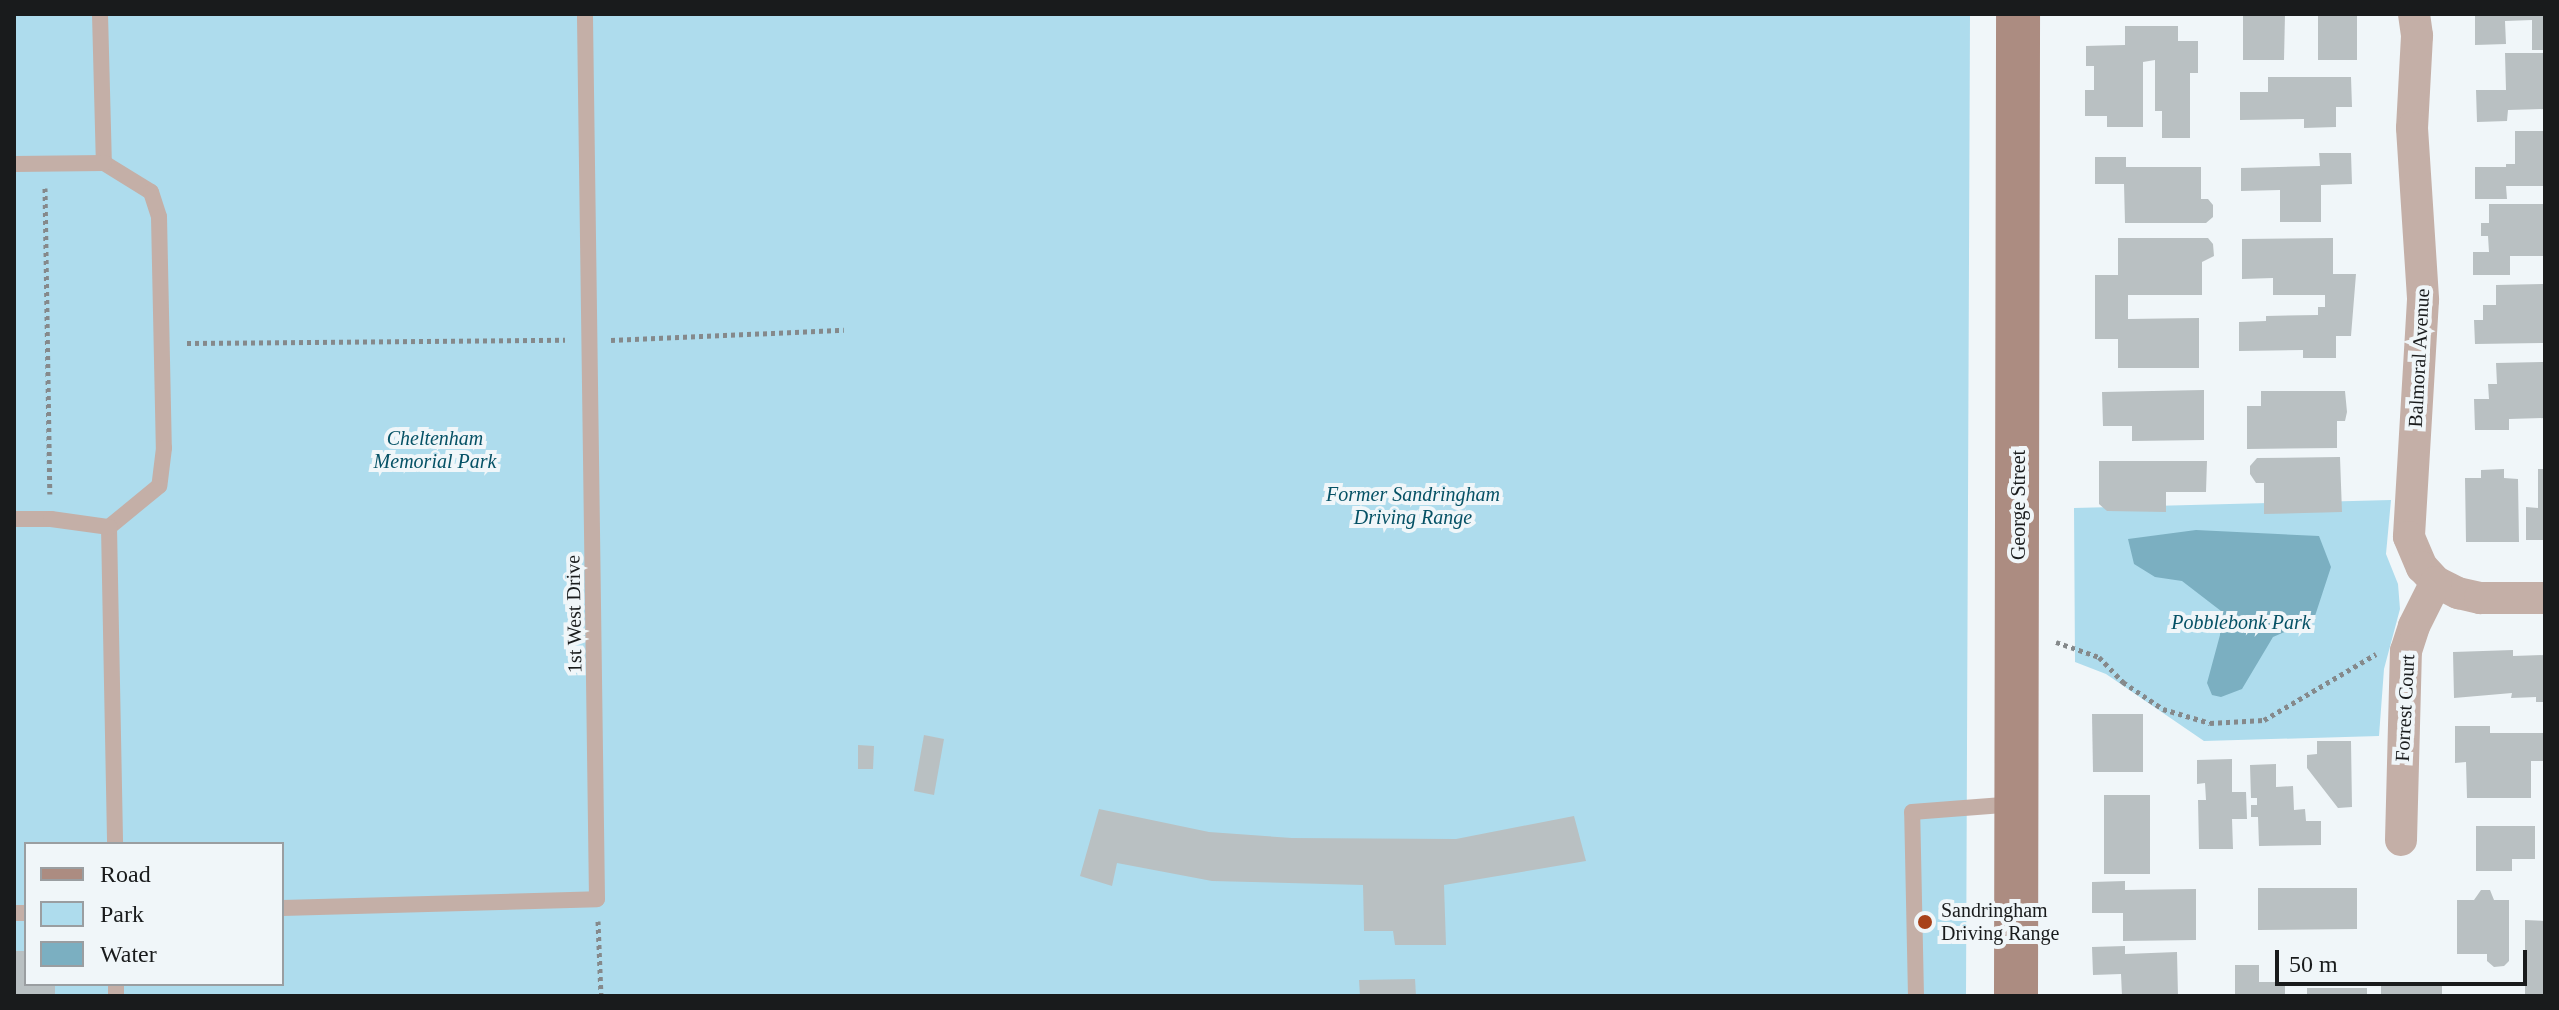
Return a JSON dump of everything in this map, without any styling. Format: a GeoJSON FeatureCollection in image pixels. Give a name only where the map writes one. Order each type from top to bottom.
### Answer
{"type":"FeatureCollection","features":[{"type":"Feature","properties":{"kind":"street","name":"George Street"},"geometry":{"type":"LineString","coordinates":[[2016,996],[2018,14]]}},
{"type":"Feature","properties":{"kind":"street","name":"Balmoral Avenue"},"geometry":{"type":"LineString","coordinates":[[2414,14],[2417,36],[2412,128],[2421,236],[2423,331],[2408,520],[2412,549],[2436,582]]}},
{"type":"Feature","properties":{"kind":"street"},"geometry":{"type":"LineString","coordinates":[[2436,582],[2480,598],[2545,598]]}},
{"type":"Feature","properties":{"kind":"street","name":"Forrest Court"},"geometry":{"type":"LineString","coordinates":[[2401,840],[2406,651],[2414,626],[2436,582]]}},
{"type":"Feature","properties":{"kind":"lane"},"geometry":{"type":"LineString","coordinates":[[100,14],[104,163]]}},
{"type":"Feature","properties":{"kind":"lane","name":"1st West Drive"},"geometry":{"type":"LineString","coordinates":[[585,14],[597,899]]}},
{"type":"Feature","properties":{"kind":"lane"},"geometry":{"type":"LineString","coordinates":[[14,164],[104,163],[151,192],[159,217],[164,448],[159,486],[109,527],[51,519],[14,519]]}},
{"type":"Feature","properties":{"kind":"lane"},"geometry":{"type":"LineString","coordinates":[[109,527],[115,842]]}},
{"type":"Feature","properties":{"kind":"lane"},"geometry":{"type":"LineString","coordinates":[[1916,996],[1912,812],[2017,804]]}},
{"type":"Feature","properties":{"kind":"lane"},"geometry":{"type":"LineString","coordinates":[[284,908],[597,899]]}},
{"type":"Feature","properties":{"kind":"path"},"geometry":{"type":"LineString","coordinates":[[44,164],[51,519]]}},
{"type":"Feature","properties":{"kind":"path"},"geometry":{"type":"LineString","coordinates":[[162,343],[590,340],[844,330]]}},
{"type":"Feature","properties":{"kind":"path"},"geometry":{"type":"LineString","coordinates":[[2018,639],[2063,643],[2099,657],[2123,682],[2163,709],[2210,723],[2264,720],[2372,655],[2406,651]]}},
{"type":"Feature","properties":{"kind":"path"},"geometry":{"type":"LineString","coordinates":[[597,899],[601,996]]}},
{"type":"Feature","properties":{"kind":"green space"},"geometry":{"type":"Polygon","coordinates":[[[14,14],[1970,14],[1966,996],[14,996],[14,14]]]}},
{"type":"Feature","properties":{"kind":"green space","name":"Pobblebonk Park"},"geometry":{"type":"Polygon","coordinates":[[[2391,500],[2386,554],[2398,584],[2400,609],[2384,669],[2379,736],[2204,741],[2106,674],[2075,662],[2074,508],[2391,500]]]}},
{"type":"Feature","properties":{"kind":"water"},"geometry":{"type":"Polygon","coordinates":[[[2196,530],[2319,536],[2331,567],[2314,619],[2273,637],[2242,689],[2221,697],[2212,695],[2207,683],[2220,635],[2221,611],[2182,581],[2155,577],[2134,564],[2128,539],[2196,530]]]}},
{"type":"Feature","properties":{"kind":"building"},"geometry":{"type":"Polygon","coordinates":[[[2243,14],[2285,14],[2284,60],[2243,60],[2243,14]]]}},
{"type":"Feature","properties":{"kind":"building"},"geometry":{"type":"Polygon","coordinates":[[[2318,14],[2357,14],[2357,60],[2318,60],[2318,14]]]}},
{"type":"Feature","properties":{"kind":"building"},"geometry":{"type":"Polygon","coordinates":[[[2545,14],[2545,50],[2532,50],[2532,20],[2505,21],[2506,44],[2475,45],[2475,15],[2545,14]]]}},
{"type":"Feature","properties":{"kind":"building"},"geometry":{"type":"Polygon","coordinates":[[[2125,26],[2178,26],[2178,41],[2198,41],[2198,73],[2190,73],[2190,138],[2162,138],[2162,111],[2155,111],[2155,60],[2143,62],[2143,127],[2107,127],[2107,116],[2085,116],[2085,90],[2094,90],[2094,66],[2086,66],[2086,46],[2125,45],[2125,26]]]}},
{"type":"Feature","properties":{"kind":"building"},"geometry":{"type":"Polygon","coordinates":[[[2505,53],[2545,53],[2545,109],[2508,110],[2507,121],[2477,122],[2476,90],[2506,90],[2505,53]]]}},
{"type":"Feature","properties":{"kind":"building"},"geometry":{"type":"Polygon","coordinates":[[[2268,77],[2351,77],[2352,107],[2336,107],[2336,127],[2304,128],[2304,119],[2240,120],[2240,92],[2268,92],[2268,77]]]}},
{"type":"Feature","properties":{"kind":"building"},"geometry":{"type":"Polygon","coordinates":[[[2515,131],[2545,131],[2545,186],[2506,186],[2507,199],[2475,199],[2475,167],[2515,164],[2515,131]]]}},
{"type":"Feature","properties":{"kind":"building"},"geometry":{"type":"Polygon","coordinates":[[[2319,153],[2351,153],[2352,184],[2321,185],[2321,222],[2280,222],[2280,190],[2241,191],[2241,168],[2320,166],[2319,153]]]}},
{"type":"Feature","properties":{"kind":"building"},"geometry":{"type":"Polygon","coordinates":[[[2095,157],[2126,157],[2126,167],[2201,167],[2201,199],[2208,199],[2213,205],[2213,217],[2206,223],[2125,223],[2124,184],[2095,184],[2095,157]]]}},
{"type":"Feature","properties":{"kind":"building"},"geometry":{"type":"Polygon","coordinates":[[[2489,204],[2545,204],[2545,256],[2510,256],[2510,275],[2473,275],[2473,252],[2489,252],[2488,236],[2481,236],[2481,223],[2489,223],[2489,204]]]}},
{"type":"Feature","properties":{"kind":"building"},"geometry":{"type":"Polygon","coordinates":[[[2118,238],[2208,238],[2213,244],[2214,256],[2202,262],[2202,295],[2128,295],[2128,319],[2199,318],[2199,368],[2118,368],[2118,339],[2095,339],[2095,275],[2118,275],[2118,238]]]}},
{"type":"Feature","properties":{"kind":"building"},"geometry":{"type":"Polygon","coordinates":[[[2333,238],[2333,274],[2356,274],[2351,336],[2336,336],[2336,358],[2303,358],[2303,350],[2239,351],[2239,322],[2266,321],[2266,316],[2318,315],[2318,307],[2325,307],[2325,295],[2273,295],[2273,278],[2242,279],[2242,239],[2333,238]]]}},
{"type":"Feature","properties":{"kind":"building"},"geometry":{"type":"Polygon","coordinates":[[[2545,284],[2545,343],[2475,344],[2474,320],[2483,320],[2483,305],[2496,305],[2496,285],[2545,284]]]}},
{"type":"Feature","properties":{"kind":"building"},"geometry":{"type":"Polygon","coordinates":[[[2544,362],[2545,418],[2509,419],[2509,430],[2475,430],[2474,399],[2489,399],[2488,384],[2497,384],[2496,363],[2544,362]]]}},
{"type":"Feature","properties":{"kind":"building"},"geometry":{"type":"Polygon","coordinates":[[[2204,390],[2204,440],[2132,441],[2132,426],[2103,426],[2102,392],[2204,390]]]}},
{"type":"Feature","properties":{"kind":"building"},"geometry":{"type":"Polygon","coordinates":[[[2261,391],[2345,391],[2347,412],[2345,421],[2337,421],[2337,448],[2247,449],[2247,406],[2261,406],[2261,391]]]}},
{"type":"Feature","properties":{"kind":"building"},"geometry":{"type":"Polygon","coordinates":[[[2340,457],[2342,512],[2264,514],[2264,483],[2256,483],[2250,474],[2250,466],[2257,458],[2340,457]]]}},
{"type":"Feature","properties":{"kind":"building"},"geometry":{"type":"Polygon","coordinates":[[[2099,461],[2207,461],[2206,492],[2166,492],[2166,512],[2107,511],[2099,504],[2099,461]]]}},
{"type":"Feature","properties":{"kind":"building"},"geometry":{"type":"Polygon","coordinates":[[[2504,469],[2504,478],[2518,479],[2519,542],[2466,542],[2465,478],[2481,478],[2481,470],[2504,469]]]}},
{"type":"Feature","properties":{"kind":"building"},"geometry":{"type":"Polygon","coordinates":[[[2538,469],[2545,469],[2545,540],[2526,540],[2526,507],[2538,508],[2538,469]]]}},
{"type":"Feature","properties":{"kind":"building"},"geometry":{"type":"Polygon","coordinates":[[[2513,650],[2513,656],[2545,655],[2545,702],[2536,702],[2536,697],[2511,698],[2512,693],[2454,698],[2453,652],[2513,650]]]}},
{"type":"Feature","properties":{"kind":"building"},"geometry":{"type":"Polygon","coordinates":[[[2092,714],[2143,714],[2143,772],[2093,772],[2092,714]]]}},
{"type":"Feature","properties":{"kind":"building"},"geometry":{"type":"Polygon","coordinates":[[[2455,726],[2490,726],[2490,733],[2545,733],[2545,761],[2531,761],[2531,798],[2467,798],[2466,762],[2455,763],[2455,726]]]}},
{"type":"Feature","properties":{"kind":"building"},"geometry":{"type":"Polygon","coordinates":[[[924,735],[944,739],[934,795],[914,791],[924,735]]]}},
{"type":"Feature","properties":{"kind":"building"},"geometry":{"type":"Polygon","coordinates":[[[2317,741],[2351,741],[2352,807],[2338,808],[2307,768],[2307,755],[2317,754],[2317,741]]]}},
{"type":"Feature","properties":{"kind":"building"},"geometry":{"type":"Polygon","coordinates":[[[858,745],[874,746],[873,769],[858,769],[858,745]]]}},
{"type":"Feature","properties":{"kind":"building"},"geometry":{"type":"Polygon","coordinates":[[[2232,759],[2232,792],[2246,792],[2247,819],[2232,819],[2233,849],[2199,849],[2198,800],[2206,800],[2205,783],[2197,784],[2197,760],[2232,759]]]}},
{"type":"Feature","properties":{"kind":"building"},"geometry":{"type":"Polygon","coordinates":[[[2276,764],[2276,787],[2293,786],[2294,810],[2305,809],[2306,821],[2321,821],[2321,845],[2259,846],[2258,817],[2251,817],[2251,805],[2257,805],[2257,798],[2251,798],[2250,765],[2276,764]]]}},
{"type":"Feature","properties":{"kind":"building"},"geometry":{"type":"Polygon","coordinates":[[[2104,795],[2150,795],[2150,874],[2104,874],[2104,795]]]}},
{"type":"Feature","properties":{"kind":"building"},"geometry":{"type":"Polygon","coordinates":[[[1099,809],[1209,832],[1292,838],[1456,839],[1574,816],[1586,861],[1444,885],[1446,945],[1395,945],[1393,931],[1364,931],[1363,885],[1212,881],[1117,863],[1112,886],[1080,876],[1099,809]]]}},
{"type":"Feature","properties":{"kind":"building"},"geometry":{"type":"Polygon","coordinates":[[[2476,826],[2535,826],[2535,859],[2512,859],[2512,871],[2476,871],[2476,826]]]}},
{"type":"Feature","properties":{"kind":"building"},"geometry":{"type":"Polygon","coordinates":[[[2125,881],[2125,890],[2196,889],[2196,940],[2123,941],[2123,913],[2092,913],[2092,882],[2125,881]]]}},
{"type":"Feature","properties":{"kind":"building"},"geometry":{"type":"Polygon","coordinates":[[[2258,888],[2357,888],[2357,929],[2258,930],[2258,888]]]}},
{"type":"Feature","properties":{"kind":"building"},"geometry":{"type":"Polygon","coordinates":[[[2481,890],[2490,890],[2494,900],[2509,900],[2509,961],[2504,966],[2494,967],[2487,961],[2487,954],[2457,954],[2457,900],[2474,900],[2481,890]]]}},
{"type":"Feature","properties":{"kind":"building"},"geometry":{"type":"Polygon","coordinates":[[[2525,920],[2545,921],[2545,996],[2525,996],[2525,920]]]}},
{"type":"Feature","properties":{"kind":"building"},"geometry":{"type":"Polygon","coordinates":[[[2125,946],[2125,954],[2177,952],[2178,996],[2122,996],[2121,974],[2093,975],[2092,947],[2125,946]]]}},
{"type":"Feature","properties":{"kind":"building"},"geometry":{"type":"Polygon","coordinates":[[[14,951],[24,951],[24,986],[55,986],[55,996],[14,996],[14,951]]]}},
{"type":"Feature","properties":{"kind":"building"},"geometry":{"type":"Polygon","coordinates":[[[2235,965],[2259,965],[2259,982],[2285,982],[2285,996],[2235,996],[2235,965]]]}},
{"type":"Feature","properties":{"kind":"building"},"geometry":{"type":"Polygon","coordinates":[[[1415,979],[1416,996],[1360,996],[1359,980],[1415,979]]]}},
{"type":"Feature","properties":{"kind":"building"},"geometry":{"type":"Polygon","coordinates":[[[2381,986],[2442,986],[2442,996],[2381,996],[2381,986]]]}},
{"type":"Feature","properties":{"kind":"building"},"geometry":{"type":"Polygon","coordinates":[[[2307,988],[2367,988],[2367,996],[2307,996],[2307,988]]]}},
{"type":"Feature","properties":{"kind":"place","name":"Sandringham Driving Range"},"geometry":{"type":"Point","coordinates":[1925,922]}},
{"type":"Feature","properties":{"kind":"park label","name":"Cheltenham Memorial Park"},"geometry":{"type":"Point","coordinates":[435,450]}},
{"type":"Feature","properties":{"kind":"park label","name":"Former Sandringham Driving Range"},"geometry":{"type":"Point","coordinates":[1413,506]}}]}
